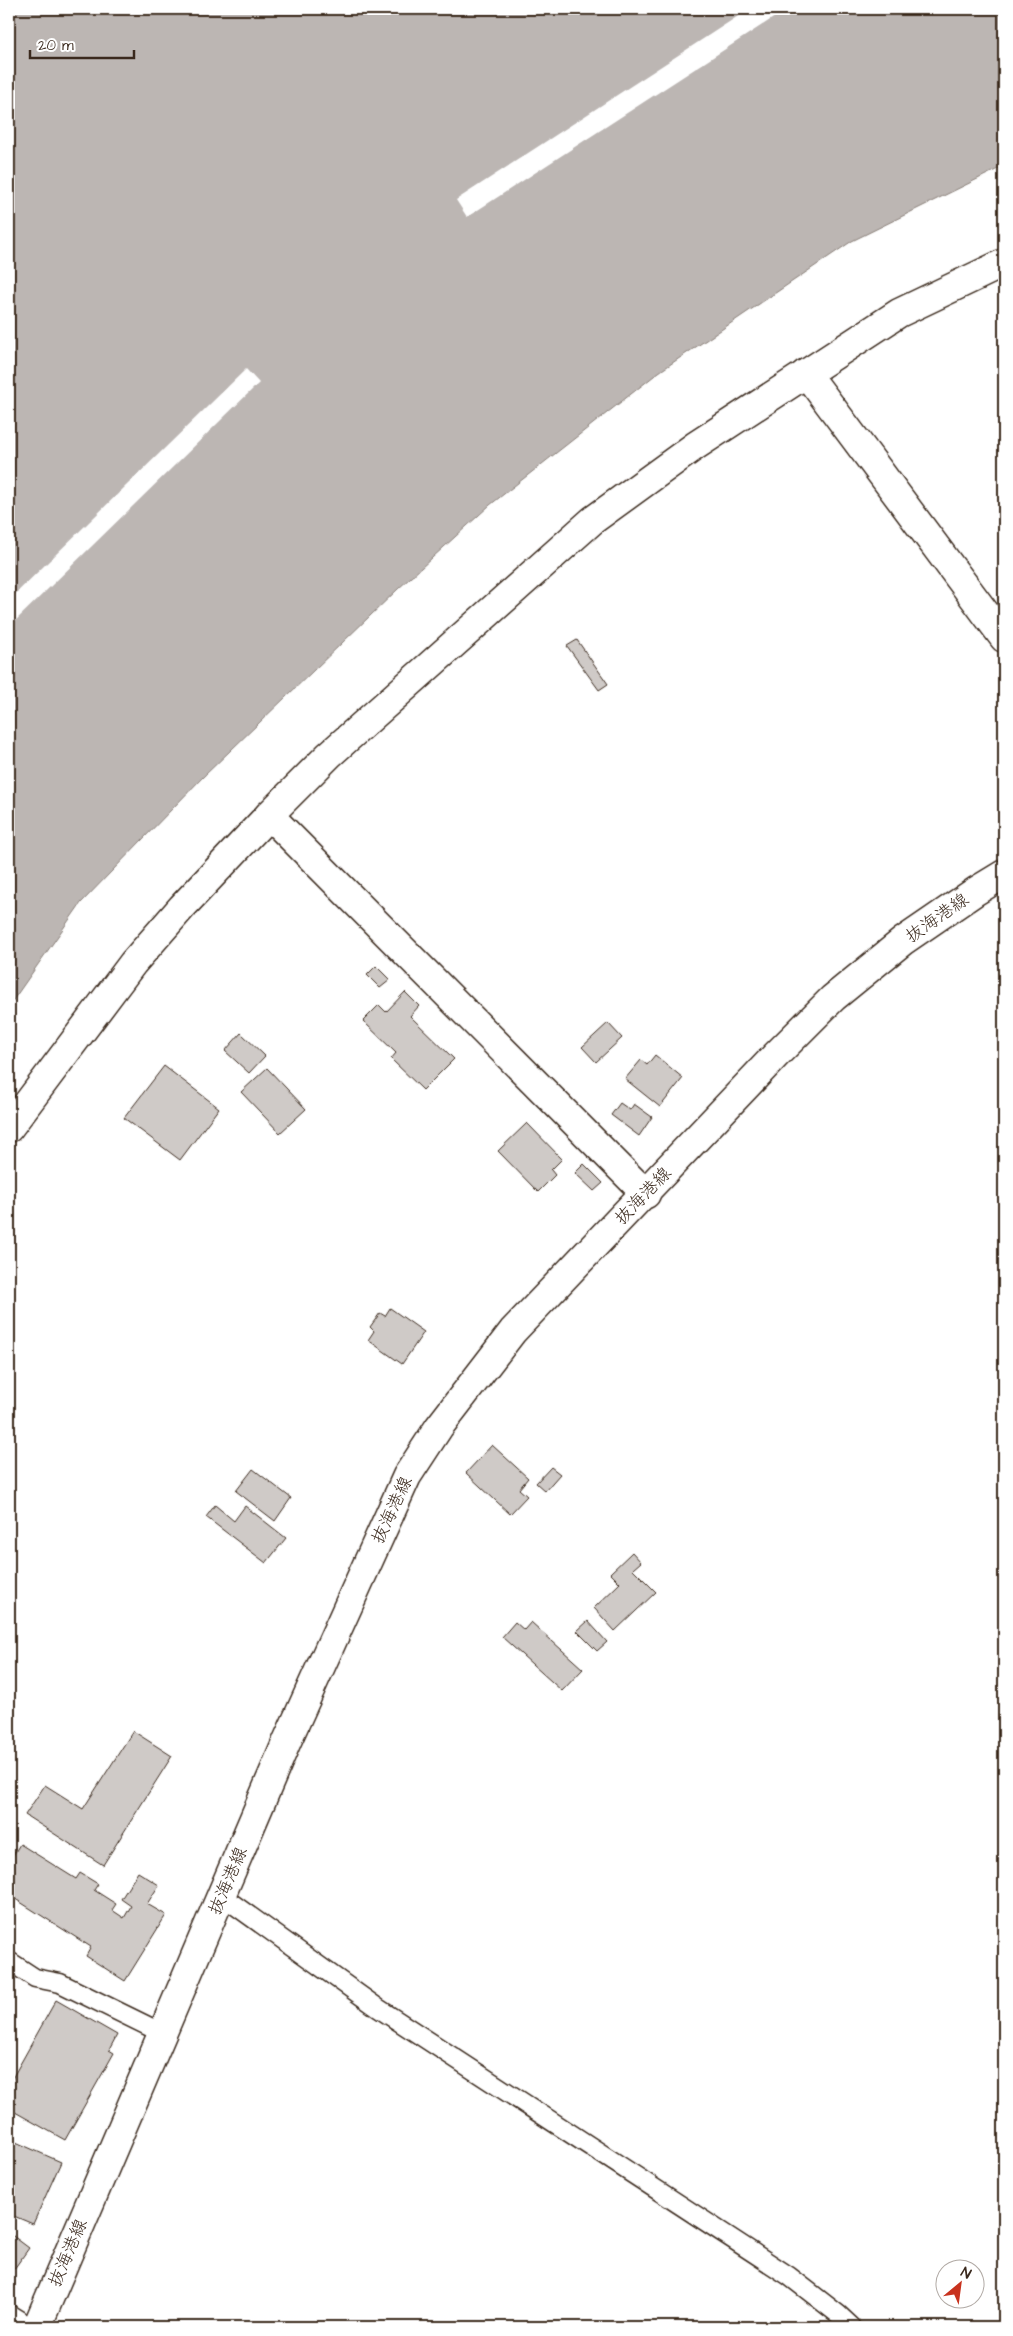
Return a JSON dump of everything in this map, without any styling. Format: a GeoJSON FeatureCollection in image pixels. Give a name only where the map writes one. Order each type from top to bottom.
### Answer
{"type":"FeatureCollection","features":[{"type":"Feature","properties":{"kind":"street"},"geometry":{"type":"LineString","coordinates":[[9,1128],[133,963],[182,907],[269,815],[329,755],[592,520],[695,446],[898,313],[1004,263]]}},
{"type":"Feature","properties":{"kind":"street"},"geometry":{"type":"LineString","coordinates":[[806,373],[1004,638]]}},
{"type":"Feature","properties":{"kind":"street"},"geometry":{"type":"LineString","coordinates":[[269,815],[646,1194]]}},
{"type":"Feature","properties":{"kind":"street","name":"抜海港線"},"geometry":{"type":"LineString","coordinates":[[37,2327],[287,1741],[407,1476],[439,1426],[513,1331],[646,1194],[776,1055],[833,998],[903,941],[1004,874]]}},
{"type":"Feature","properties":{"kind":"lane"},"geometry":{"type":"LineString","coordinates":[[222,1896],[378,2008],[789,2276],[852,2327]]}},
{"type":"Feature","properties":{"kind":"lane"},"geometry":{"type":"LineString","coordinates":[[9,1961],[35,1978],[60,1983],[162,2033]]}},
{"type":"Feature","properties":{"kind":"lane"},"geometry":{"type":"LineString","coordinates":[[9,2314],[30,2327]]}},
{"type":"Feature","properties":{"kind":"shaded area"},"geometry":{"type":"Polygon","coordinates":[[[9,9],[1004,9],[1004,166],[852,241],[659,372],[490,505],[398,589],[203,777],[81,903],[9,1006],[9,9]]]}},
{"type":"Feature","properties":{"kind":"pier"},"geometry":{"type":"Polygon","coordinates":[[[749,9],[787,9],[467,217],[456,200],[749,9]]]}},
{"type":"Feature","properties":{"kind":"pier"},"geometry":{"type":"Polygon","coordinates":[[[246,369],[259,383],[9,627],[9,600],[246,369]]]}},
{"type":"Feature","properties":{"kind":"building"},"geometry":{"type":"Polygon","coordinates":[[[577,640],[608,684],[599,690],[567,646],[577,640]]]}},
{"type":"Feature","properties":{"kind":"building"},"geometry":{"type":"Polygon","coordinates":[[[376,966],[390,980],[380,988],[367,975],[376,966]]]}},
{"type":"Feature","properties":{"kind":"building"},"geometry":{"type":"Polygon","coordinates":[[[405,992],[419,1006],[410,1016],[454,1059],[423,1090],[391,1059],[396,1053],[363,1021],[379,1005],[386,1012],[405,992]]]}},
{"type":"Feature","properties":{"kind":"building"},"geometry":{"type":"Polygon","coordinates":[[[608,1023],[622,1038],[596,1062],[582,1047],[608,1023]]]}},
{"type":"Feature","properties":{"kind":"building"},"geometry":{"type":"Polygon","coordinates":[[[241,1033],[265,1056],[249,1073],[225,1051],[241,1033]]]}},
{"type":"Feature","properties":{"kind":"building"},"geometry":{"type":"Polygon","coordinates":[[[655,1055],[683,1078],[660,1107],[625,1079],[641,1060],[647,1065],[655,1055]]]}},
{"type":"Feature","properties":{"kind":"building"},"geometry":{"type":"Polygon","coordinates":[[[164,1066],[219,1108],[180,1160],[124,1118],[164,1066]]]}},
{"type":"Feature","properties":{"kind":"building"},"geometry":{"type":"Polygon","coordinates":[[[267,1068],[306,1109],[280,1133],[241,1092],[267,1068]]]}},
{"type":"Feature","properties":{"kind":"building"},"geometry":{"type":"Polygon","coordinates":[[[620,1103],[630,1110],[634,1104],[652,1117],[639,1136],[611,1115],[620,1103]]]}},
{"type":"Feature","properties":{"kind":"building"},"geometry":{"type":"Polygon","coordinates":[[[527,1123],[562,1159],[551,1170],[555,1175],[538,1192],[498,1151],[527,1123]]]}},
{"type":"Feature","properties":{"kind":"building"},"geometry":{"type":"Polygon","coordinates":[[[584,1164],[603,1183],[594,1191],[575,1173],[584,1164]]]}},
{"type":"Feature","properties":{"kind":"building"},"geometry":{"type":"Polygon","coordinates":[[[390,1308],[424,1332],[402,1364],[368,1340],[374,1331],[370,1327],[380,1313],[385,1316],[390,1308]]]}},
{"type":"Feature","properties":{"kind":"building"},"geometry":{"type":"Polygon","coordinates":[[[492,1445],[528,1478],[519,1489],[527,1496],[510,1514],[466,1473],[492,1445]]]}},
{"type":"Feature","properties":{"kind":"building"},"geometry":{"type":"Polygon","coordinates":[[[551,1467],[560,1474],[545,1491],[536,1483],[551,1467]]]}},
{"type":"Feature","properties":{"kind":"building"},"geometry":{"type":"Polygon","coordinates":[[[253,1469],[291,1498],[275,1521],[236,1491],[253,1469]]]}},
{"type":"Feature","properties":{"kind":"building"},"geometry":{"type":"Polygon","coordinates":[[[215,1505],[234,1521],[245,1506],[286,1538],[266,1563],[206,1517],[215,1505]]]}},
{"type":"Feature","properties":{"kind":"building"},"geometry":{"type":"Polygon","coordinates":[[[632,1552],[641,1562],[633,1569],[656,1592],[615,1631],[594,1608],[620,1583],[610,1573],[632,1552]]]}},
{"type":"Feature","properties":{"kind":"building"},"geometry":{"type":"Polygon","coordinates":[[[588,1621],[607,1642],[597,1651],[577,1631],[588,1621]]]}},
{"type":"Feature","properties":{"kind":"building"},"geometry":{"type":"Polygon","coordinates":[[[515,1622],[524,1630],[531,1622],[583,1669],[562,1691],[502,1637],[515,1622]]]}},
{"type":"Feature","properties":{"kind":"building"},"geometry":{"type":"Polygon","coordinates":[[[133,1731],[172,1756],[103,1865],[25,1815],[45,1785],[83,1809],[133,1731]]]}},
{"type":"Feature","properties":{"kind":"building"},"geometry":{"type":"Polygon","coordinates":[[[20,1844],[76,1879],[80,1873],[98,1884],[94,1890],[116,1904],[112,1910],[124,1918],[131,1906],[121,1899],[138,1872],[159,1885],[147,1904],[166,1915],[125,1981],[86,1956],[91,1947],[9,1895],[9,1862],[20,1844]]]}},
{"type":"Feature","properties":{"kind":"building"},"geometry":{"type":"Polygon","coordinates":[[[56,2000],[117,2035],[109,2050],[114,2053],[65,2140],[15,2112],[9,2122],[9,2084],[56,2000]]]}},
{"type":"Feature","properties":{"kind":"building"},"geometry":{"type":"Polygon","coordinates":[[[9,2139],[61,2162],[33,2224],[9,2214],[9,2167],[15,2152],[9,2149],[9,2139]]]}},
{"type":"Feature","properties":{"kind":"building"},"geometry":{"type":"Polygon","coordinates":[[[9,2233],[29,2248],[14,2269],[9,2265],[9,2233]]]}}]}
